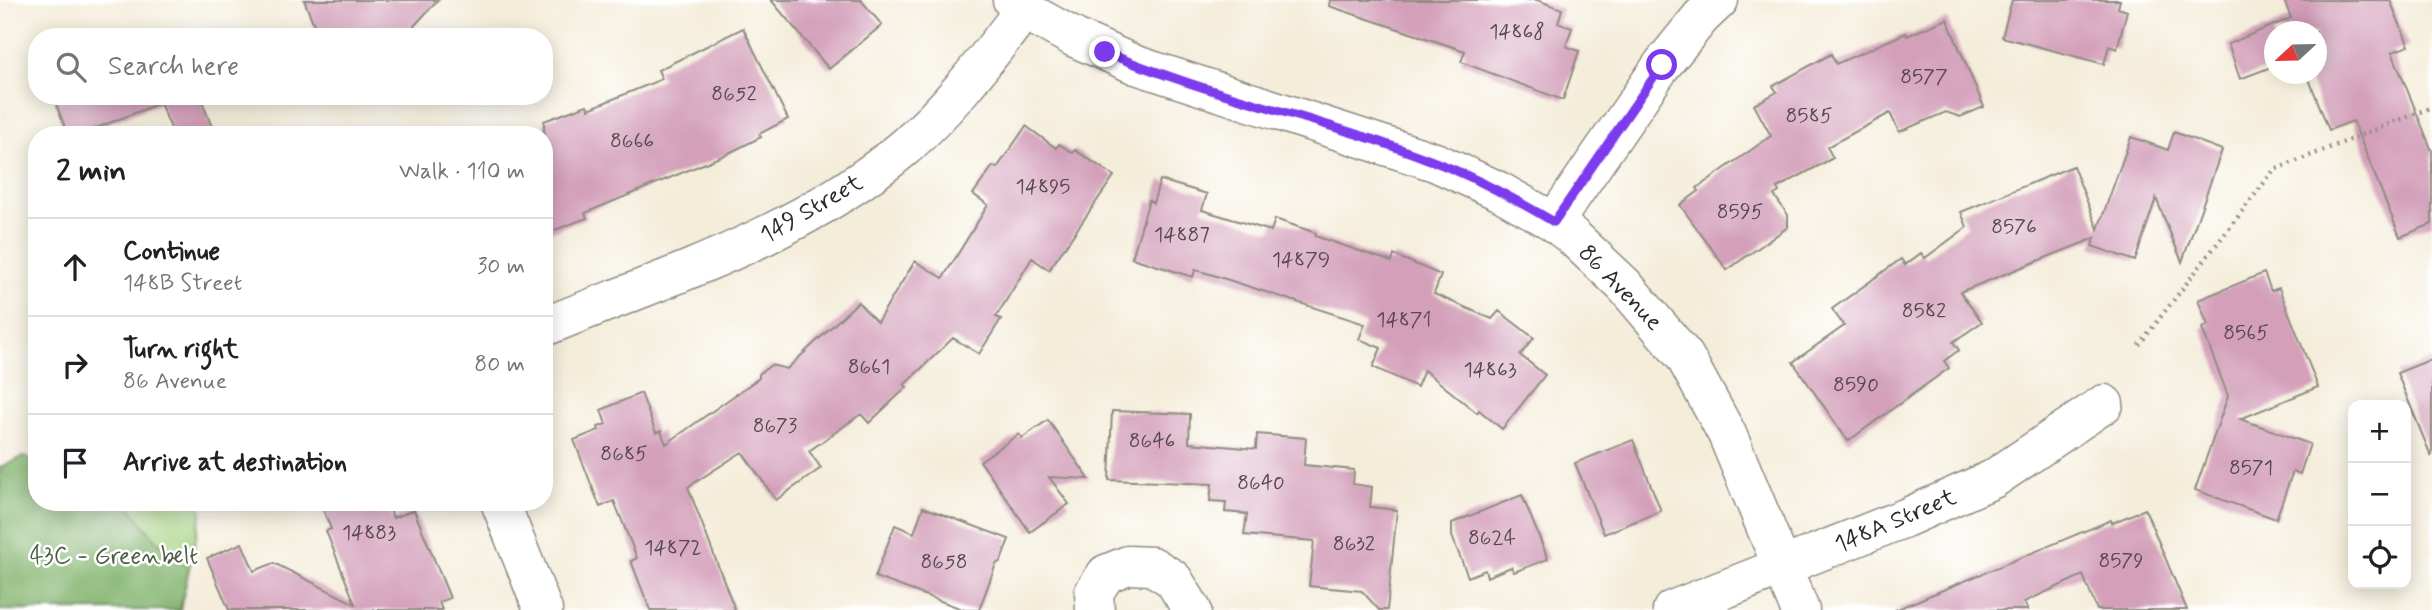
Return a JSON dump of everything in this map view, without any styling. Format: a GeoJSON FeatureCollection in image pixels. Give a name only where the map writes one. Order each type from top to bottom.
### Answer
{"type":"FeatureCollection","features":[{"type":"Feature","properties":{"kind":"street"},"geometry":{"type":"LineString","coordinates":[[1554,222],[1662,65],[1701,17],[1719,0]]}},
{"type":"Feature","properties":{"kind":"street","name":"86 Avenue"},"geometry":{"type":"LineString","coordinates":[[1018,5],[1075,38],[1146,68],[1435,162],[1499,191],[1554,222],[1590,251],[1624,285],[1685,357],[1727,434],[1800,610]]}},
{"type":"Feature","properties":{"kind":"street","name":"149 Street"},"geometry":{"type":"LineString","coordinates":[[553,323],[762,238],[835,198],[906,146],[968,84],[1018,5]]}},
{"type":"Feature","properties":{"kind":"street","name":"148A Street"},"geometry":{"type":"LineString","coordinates":[[1672,610],[1905,518],[1993,479],[2104,404]]}},
{"type":"Feature","properties":{"kind":"street"},"geometry":{"type":"LineString","coordinates":[[504,511],[543,610]]}},
{"type":"Feature","properties":{"kind":"street"},"geometry":{"type":"LineString","coordinates":[[1095,610],[1094,592],[1107,573],[1128,565],[1152,566],[1173,579],[1192,610]]}},
{"type":"Feature","properties":{"kind":"path"},"geometry":{"type":"LineString","coordinates":[[2139,345],[2274,170],[2432,107]]}},
{"type":"Feature","properties":{"kind":"green space","name":"43C - Greenbelt"},"geometry":{"type":"Polygon","coordinates":[[[23,457],[28,458],[28,511],[134,511],[155,538],[189,568],[180,610],[0,610],[0,467],[23,457]]]}},
{"type":"Feature","properties":{"kind":"green space","name":"43C - Greenbelt"},"geometry":{"type":"Polygon","coordinates":[[[79,511],[202,511],[180,610],[0,610],[0,534],[7,541],[79,511]]]}},
{"type":"Feature","properties":{"kind":"building"},"geometry":{"type":"Polygon","coordinates":[[[304,0],[438,0],[412,28],[315,28],[304,0]]]}},
{"type":"Feature","properties":{"kind":"building"},"geometry":{"type":"Polygon","coordinates":[[[771,0],[861,0],[882,25],[829,69],[771,0]]]}},
{"type":"Feature","properties":{"kind":"building"},"geometry":{"type":"Polygon","coordinates":[[[1330,0],[1537,0],[1562,9],[1558,23],[1572,28],[1566,46],[1579,51],[1563,100],[1461,62],[1465,51],[1329,6],[1330,0]]]}},
{"type":"Feature","properties":{"kind":"building"},"geometry":{"type":"Polygon","coordinates":[[[2012,0],[2120,0],[2118,8],[2127,11],[2117,49],[2109,46],[2104,64],[2002,37],[2012,0]]]}},
{"type":"Feature","properties":{"kind":"building"},"geometry":{"type":"Polygon","coordinates":[[[2284,0],[2390,0],[2409,46],[2392,52],[2432,151],[2432,224],[2400,237],[2353,121],[2329,130],[2311,84],[2327,84],[2327,21],[2284,21],[2291,18],[2284,0]]]}},
{"type":"Feature","properties":{"kind":"building"},"geometry":{"type":"Polygon","coordinates":[[[1947,19],[1984,107],[1960,117],[1946,112],[1899,132],[1890,113],[1827,147],[1833,158],[1777,188],[1779,192],[1774,195],[1788,215],[1788,227],[1727,270],[1680,205],[1699,191],[1697,188],[1771,136],[1754,105],[1777,92],[1773,86],[1831,54],[1836,64],[1906,33],[1907,36],[1947,19]]]}},
{"type":"Feature","properties":{"kind":"building"},"geometry":{"type":"Polygon","coordinates":[[[743,28],[788,119],[759,134],[761,137],[727,154],[585,213],[587,218],[553,231],[553,126],[544,126],[544,121],[587,105],[589,109],[662,79],[658,70],[743,28]]]}},
{"type":"Feature","properties":{"kind":"building"},"geometry":{"type":"Polygon","coordinates":[[[2264,29],[2264,70],[2240,79],[2228,44],[2264,29]]]}},
{"type":"Feature","properties":{"kind":"building"},"geometry":{"type":"Polygon","coordinates":[[[56,105],[155,105],[102,126],[65,126],[56,105]]]}},
{"type":"Feature","properties":{"kind":"building"},"geometry":{"type":"Polygon","coordinates":[[[161,105],[203,105],[212,126],[170,126],[161,105]]]}},
{"type":"Feature","properties":{"kind":"building"},"geometry":{"type":"Polygon","coordinates":[[[1026,126],[1056,148],[1059,144],[1073,153],[1075,150],[1114,176],[1049,270],[1032,258],[996,317],[1001,319],[979,354],[953,338],[869,423],[861,414],[809,451],[821,468],[776,500],[742,452],[688,487],[735,610],[650,610],[631,561],[637,558],[614,501],[600,507],[574,440],[599,430],[598,427],[606,424],[601,410],[641,393],[656,433],[661,431],[666,444],[759,378],[759,374],[771,365],[787,369],[858,302],[877,322],[915,261],[943,278],[988,205],[973,194],[993,166],[997,168],[1026,126]]]}},
{"type":"Feature","properties":{"kind":"building"},"geometry":{"type":"Polygon","coordinates":[[[2174,132],[2222,150],[2182,262],[2156,198],[2135,261],[2092,246],[2095,238],[1960,292],[1982,322],[1953,342],[1959,350],[1944,361],[1949,368],[1848,441],[1793,362],[1844,326],[1832,309],[1901,259],[1905,265],[1921,253],[1925,258],[1967,227],[1961,212],[2073,166],[2098,229],[2131,137],[2168,150],[2174,132]]]}},
{"type":"Feature","properties":{"kind":"building"},"geometry":{"type":"Polygon","coordinates":[[[1160,180],[1207,194],[1202,210],[1271,231],[1275,219],[1316,233],[1315,236],[1392,262],[1394,255],[1441,275],[1434,294],[1492,319],[1499,311],[1534,338],[1520,355],[1545,375],[1502,429],[1479,410],[1477,413],[1424,370],[1417,387],[1373,367],[1381,348],[1359,339],[1365,324],[1210,274],[1195,270],[1193,277],[1132,258],[1149,200],[1153,203],[1160,180]]]}},
{"type":"Feature","properties":{"kind":"building"},"geometry":{"type":"Polygon","coordinates":[[[2264,273],[2271,291],[2279,288],[2318,387],[2240,419],[2310,444],[2300,474],[2293,471],[2276,519],[2195,490],[2228,396],[2202,328],[2208,325],[2198,300],[2264,273]]]}},
{"type":"Feature","properties":{"kind":"building"},"geometry":{"type":"Polygon","coordinates":[[[2432,359],[2431,456],[2411,407],[2411,400],[2408,400],[2397,373],[2432,359]]]}},
{"type":"Feature","properties":{"kind":"building"},"geometry":{"type":"Polygon","coordinates":[[[1112,411],[1190,414],[1189,443],[1256,449],[1257,434],[1306,438],[1304,465],[1354,470],[1353,484],[1372,487],[1370,507],[1397,510],[1387,610],[1379,610],[1362,591],[1309,586],[1314,541],[1244,535],[1247,514],[1225,512],[1226,502],[1210,501],[1212,484],[1109,480],[1112,411]]]}},
{"type":"Feature","properties":{"kind":"building"},"geometry":{"type":"Polygon","coordinates":[[[1048,420],[1089,479],[1049,477],[1069,504],[1030,532],[980,461],[1019,434],[1022,438],[1048,420]]]}},
{"type":"Feature","properties":{"kind":"building"},"geometry":{"type":"Polygon","coordinates":[[[1633,440],[1661,511],[1604,534],[1575,463],[1633,440]]]}},
{"type":"Feature","properties":{"kind":"building"},"geometry":{"type":"Polygon","coordinates":[[[1522,495],[1548,559],[1514,572],[1511,567],[1487,577],[1485,570],[1468,577],[1452,536],[1452,523],[1522,495]]]}},
{"type":"Feature","properties":{"kind":"building"},"geometry":{"type":"Polygon","coordinates":[[[923,507],[1009,539],[1001,561],[996,564],[979,610],[965,610],[875,577],[895,525],[914,533],[923,507]]]}},
{"type":"Feature","properties":{"kind":"building"},"geometry":{"type":"Polygon","coordinates":[[[2145,509],[2187,610],[2097,610],[2083,575],[2024,602],[2028,610],[1895,610],[2111,520],[2112,523],[2145,509]]]}},
{"type":"Feature","properties":{"kind":"building"},"geometry":{"type":"Polygon","coordinates":[[[324,511],[390,511],[393,518],[414,511],[450,598],[439,602],[442,610],[229,610],[207,558],[242,543],[254,571],[274,563],[355,604],[326,531],[331,529],[324,511]]]}},
{"type":"Feature","properties":{"kind":"route"},"geometry":{"type":"LineString","coordinates":[[1105,52],[1167,76],[1435,162],[1499,191],[1554,222],[1662,65]]}}]}
